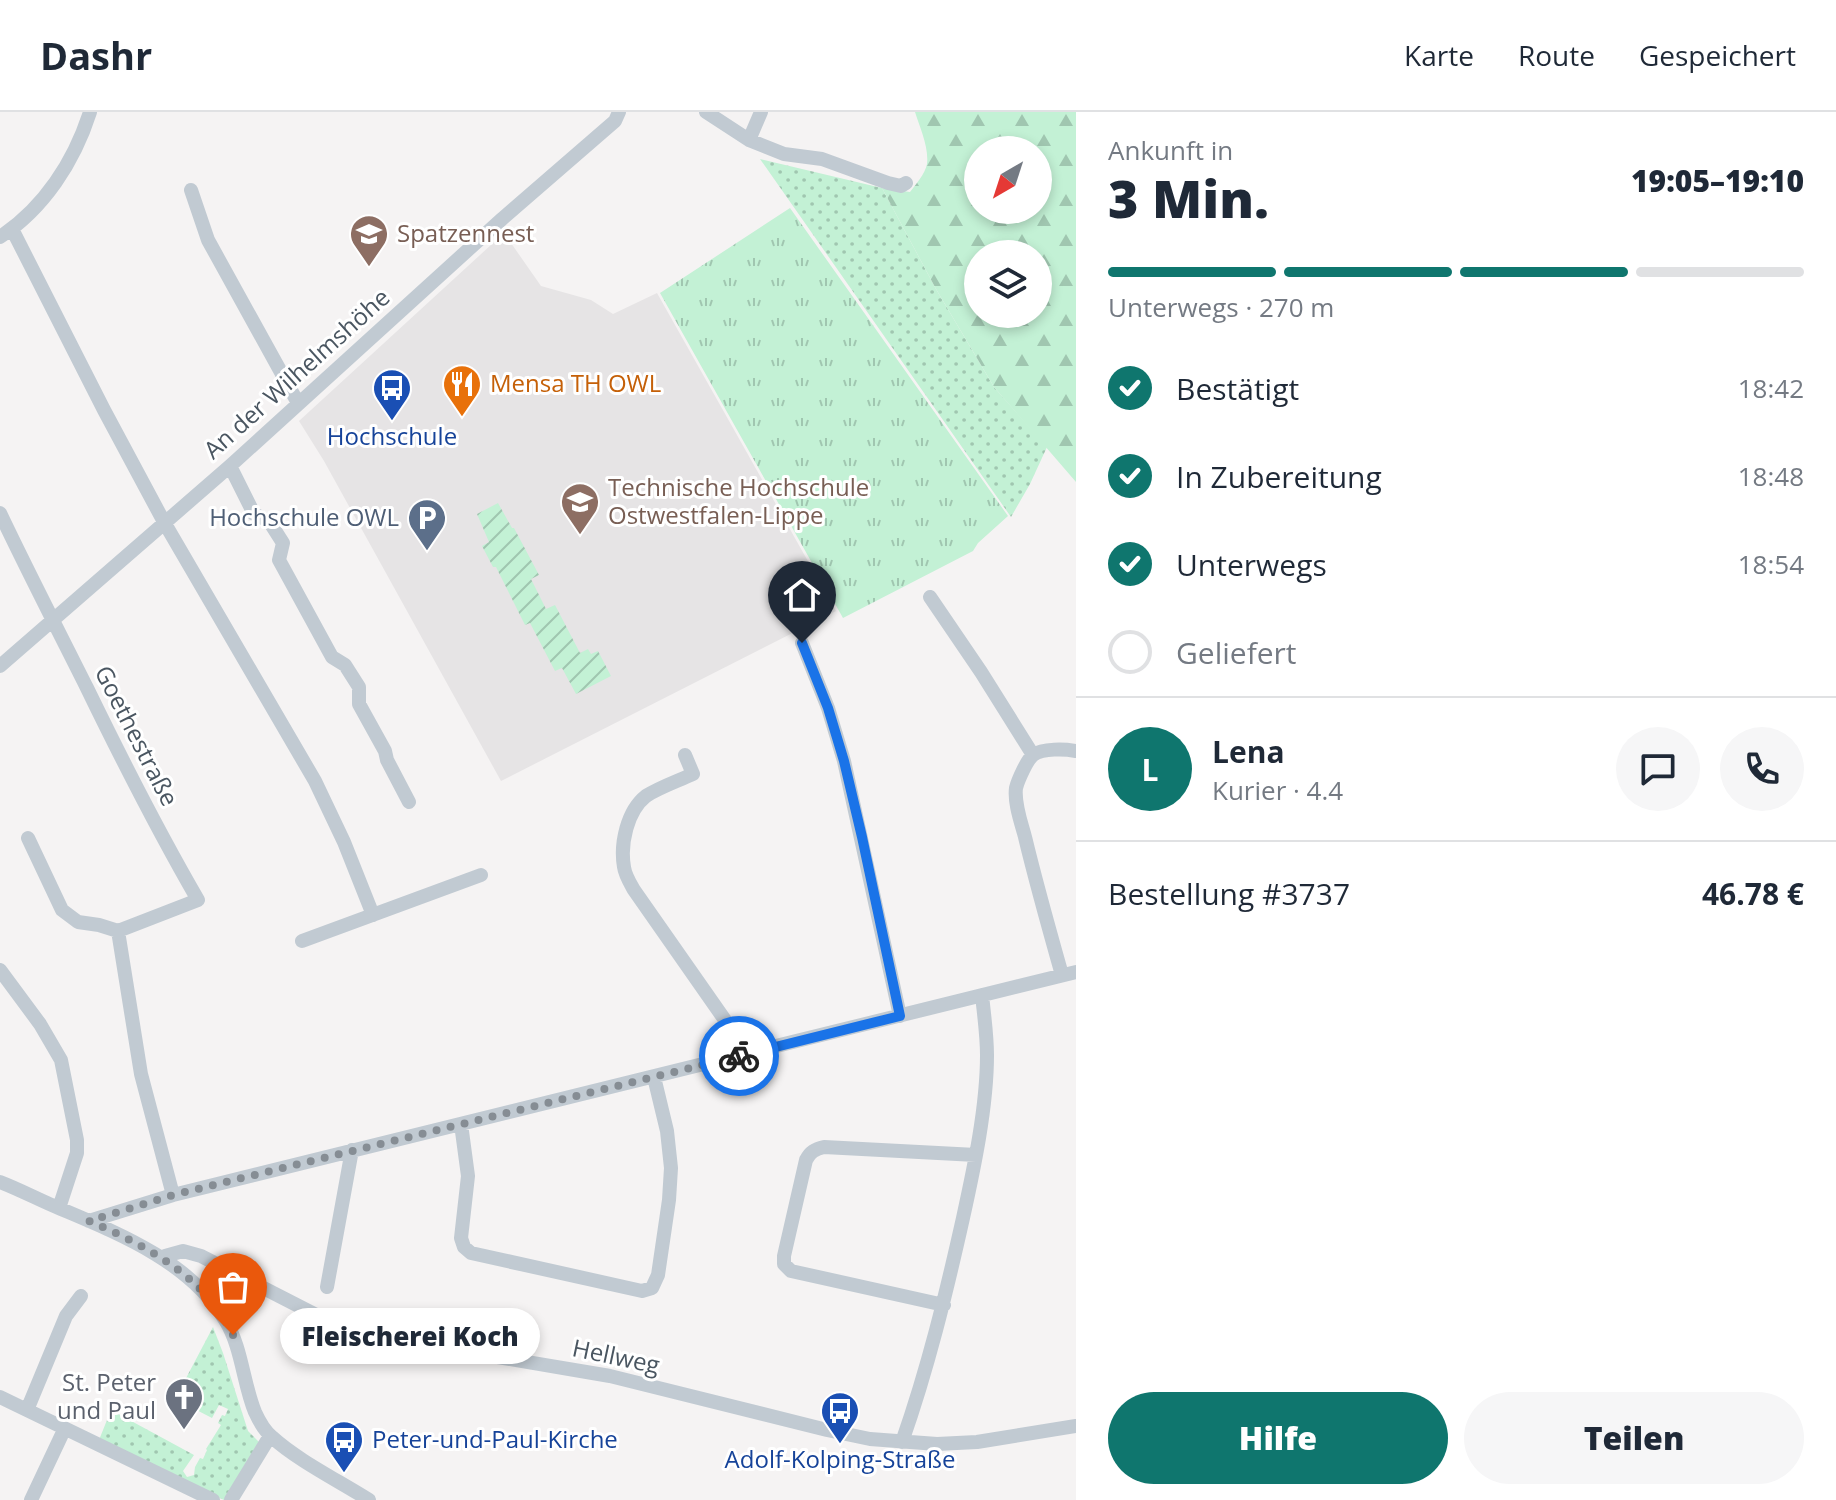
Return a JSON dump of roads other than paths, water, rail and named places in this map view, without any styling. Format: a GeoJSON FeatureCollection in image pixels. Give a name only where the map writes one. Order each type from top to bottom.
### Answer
{"type":"FeatureCollection","features":[{"type":"Feature","properties":{"kind":"street"},"geometry":{"type":"LineString","coordinates":[[90,112],[68,164],[53,187],[6,233],[164,522],[315,781],[373,915]]}},
{"type":"Feature","properties":{"kind":"street","name":"An der Wilhelmshöhe"},"geometry":{"type":"LineString","coordinates":[[0,666],[230,466],[502,219],[615,121],[619,112]]}},
{"type":"Feature","properties":{"kind":"street"},"geometry":{"type":"LineString","coordinates":[[706,112],[749,140],[784,154],[822,159],[888,183],[901,186],[906,183]]}},
{"type":"Feature","properties":{"kind":"street"},"geometry":{"type":"LineString","coordinates":[[749,140],[761,112]]}},
{"type":"Feature","properties":{"kind":"street"},"geometry":{"type":"LineString","coordinates":[[191,190],[208,240],[298,403]]}},
{"type":"Feature","properties":{"kind":"street"},"geometry":{"type":"LineString","coordinates":[[230,466],[254,514],[269,521],[283,543],[279,560],[332,657],[345,665],[359,687],[359,704],[409,802]]}},
{"type":"Feature","properties":{"kind":"street","name":"Goethestraße"},"geometry":{"type":"LineString","coordinates":[[0,513],[198,900],[118,931]]}},
{"type":"Feature","properties":{"kind":"street"},"geometry":{"type":"LineString","coordinates":[[930,597],[1033,755]]}},
{"type":"Feature","properties":{"kind":"street"},"geometry":{"type":"LineString","coordinates":[[802,643],[828,708],[844,761],[900,1016]]}},
{"type":"Feature","properties":{"kind":"street"},"geometry":{"type":"LineString","coordinates":[[89,1221],[173,1195],[1069,973],[1034,877],[1016,789],[1033,755],[1046,751],[1076,751]]}},
{"type":"Feature","properties":{"kind":"street"},"geometry":{"type":"LineString","coordinates":[[685,755],[693,774],[645,797],[634,811],[626,828],[623,865],[634,890],[748,1053]]}},
{"type":"Feature","properties":{"kind":"street"},"geometry":{"type":"LineString","coordinates":[[28,838],[62,910],[78,922],[118,931],[141,1074],[173,1195]]}},
{"type":"Feature","properties":{"kind":"street"},"geometry":{"type":"LineString","coordinates":[[302,941],[481,875]]}},
{"type":"Feature","properties":{"kind":"street"},"geometry":{"type":"LineString","coordinates":[[0,970],[40,1024],[61,1060],[77,1153],[59,1208]]}},
{"type":"Feature","properties":{"kind":"street"},"geometry":{"type":"LineString","coordinates":[[902,1442],[944,1305],[976,1155],[987,1055],[982,995]]}},
{"type":"Feature","properties":{"kind":"street"},"geometry":{"type":"LineString","coordinates":[[461,1124],[468,1176],[461,1238],[464,1247],[471,1253],[642,1291],[652,1288],[658,1275],[671,1168],[667,1131],[654,1077]]}},
{"type":"Feature","properties":{"kind":"street"},"geometry":{"type":"LineString","coordinates":[[944,1305],[791,1271],[784,1264],[784,1256],[806,1160],[815,1149],[976,1155]]}},
{"type":"Feature","properties":{"kind":"street"},"geometry":{"type":"LineString","coordinates":[[327,1287],[352,1150]]}},
{"type":"Feature","properties":{"kind":"street"},"geometry":{"type":"LineString","coordinates":[[0,1182],[125,1236],[184,1274],[226,1320],[255,1412],[270,1436],[369,1500]]}},
{"type":"Feature","properties":{"kind":"street","name":"Hellweg"},"geometry":{"type":"LineString","coordinates":[[163,1259],[183,1251],[201,1256],[324,1319],[385,1338],[610,1376],[870,1439],[937,1444],[977,1442],[1076,1426]]}},
{"type":"Feature","properties":{"kind":"street"},"geometry":{"type":"LineString","coordinates":[[27,1410],[66,1316],[81,1296]]}},
{"type":"Feature","properties":{"kind":"street"},"geometry":{"type":"LineString","coordinates":[[0,1397],[213,1500]]}},
{"type":"Feature","properties":{"kind":"street"},"geometry":{"type":"LineString","coordinates":[[31,1500],[64,1430]]}},
{"type":"Feature","properties":{"kind":"street"},"geometry":{"type":"LineString","coordinates":[[231,1500],[270,1436]]}},
{"type":"Feature","properties":{"kind":"place","name":"Spatzennest"},"geometry":{"type":"Point","coordinates":[369,268]}},
{"type":"Feature","properties":{"kind":"place","name":"Mensa TH OWL"},"geometry":{"type":"Point","coordinates":[462,418]}},
{"type":"Feature","properties":{"kind":"place","name":"Hochschule"},"geometry":{"type":"Point","coordinates":[392,422]}},
{"type":"Feature","properties":{"kind":"place","name":"Technische Hochschule Ostwestfalen-Lippe"},"geometry":{"type":"Point","coordinates":[580,536]}},
{"type":"Feature","properties":{"kind":"place","name":"Hochschule OWL"},"geometry":{"type":"Point","coordinates":[427,552]}},
{"type":"Feature","properties":{"kind":"place","name":"Fleischerei Koch"},"geometry":{"type":"Point","coordinates":[233,1335]}},
{"type":"Feature","properties":{"kind":"place","name":"St. Peter und Paul"},"geometry":{"type":"Point","coordinates":[184,1431]}},
{"type":"Feature","properties":{"kind":"place","name":"Adolf-Kolping-Straße"},"geometry":{"type":"Point","coordinates":[840,1445]}},
{"type":"Feature","properties":{"kind":"place","name":"Peter-und-Paul-Kirche"},"geometry":{"type":"Point","coordinates":[344,1474]}}]}
